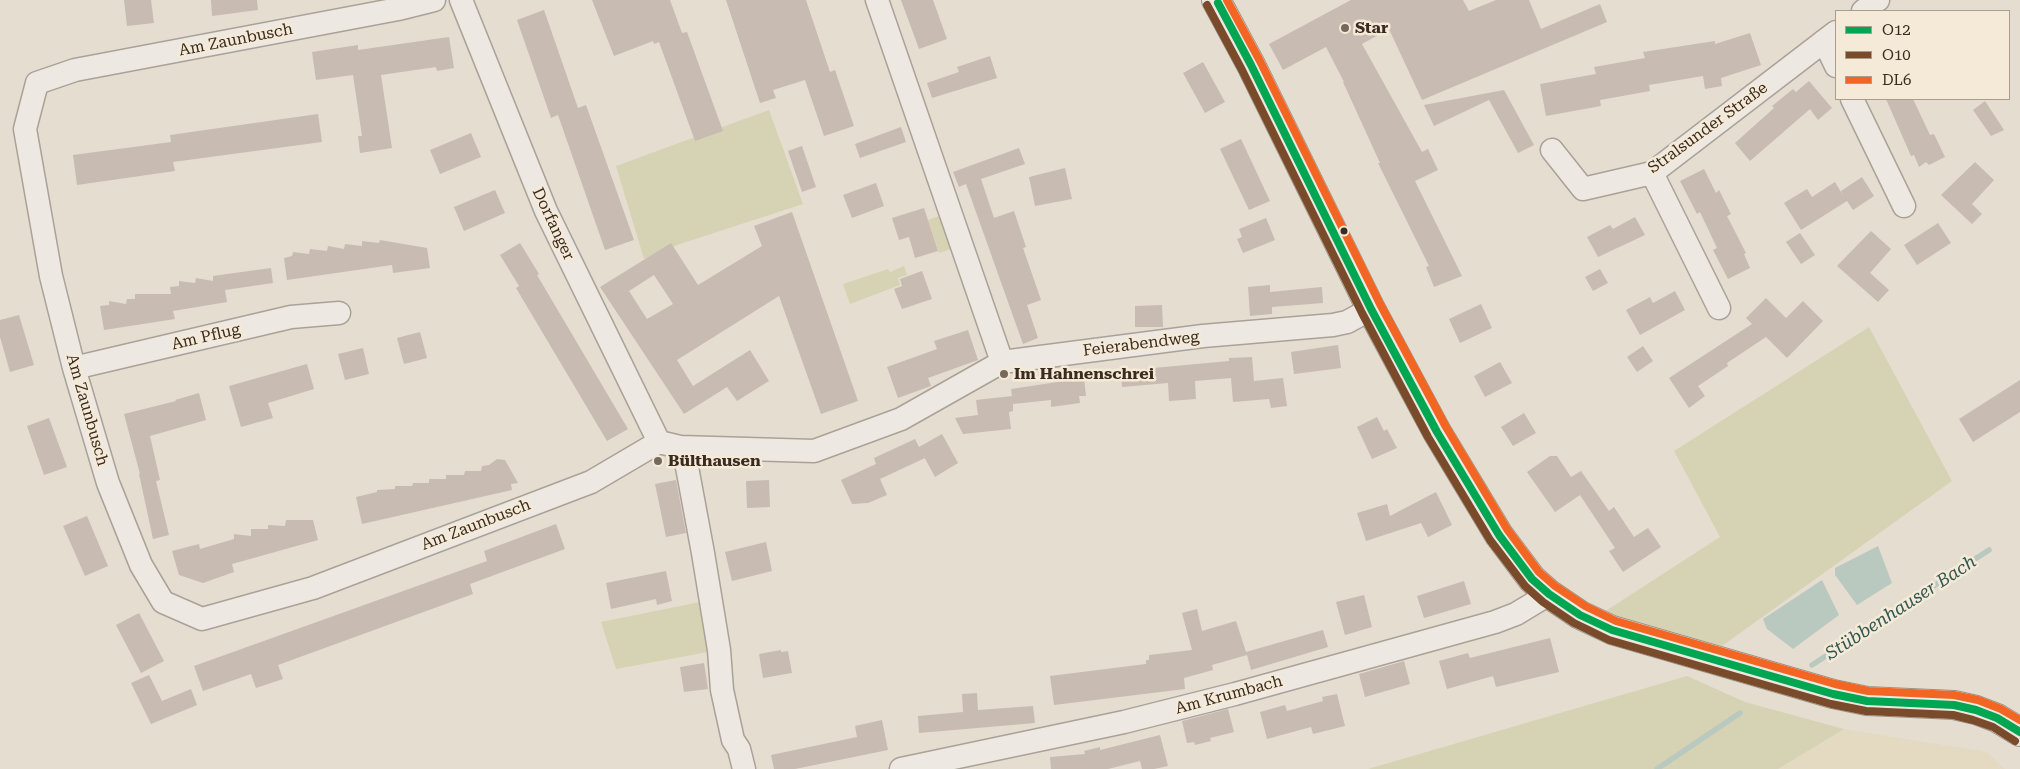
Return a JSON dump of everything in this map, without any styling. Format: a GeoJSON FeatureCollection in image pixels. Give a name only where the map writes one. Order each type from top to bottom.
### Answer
{"type":"FeatureCollection","features":[{"type":"Feature","properties":{"kind":"main road"},"geometry":{"type":"LineString","coordinates":[[1218,1],[1372,310],[1437,432],[1516,560],[1532,579],[1549,594],[1580,615],[1612,630],[1833,694],[1867,701],[1954,705],[1976,710],[1997,718],[2020,732]]}},
{"type":"Feature","properties":{"kind":"street","name":"Am Zaunbusch"},"geometry":{"type":"LineString","coordinates":[[434,0],[397,4],[76,70],[37,83],[25,129],[51,276],[74,368],[108,482],[141,565],[163,602],[202,619],[313,588],[591,482],[669,445]]}},
{"type":"Feature","properties":{"kind":"street","name":"Dorfanger"},"geometry":{"type":"LineString","coordinates":[[461,0],[546,212],[669,445]]}},
{"type":"Feature","properties":{"kind":"street"},"geometry":{"type":"LineString","coordinates":[[877,0],[1002,362]]}},
{"type":"Feature","properties":{"kind":"street"},"geometry":{"type":"LineString","coordinates":[[1864,10],[1878,0]]}},
{"type":"Feature","properties":{"kind":"street"},"geometry":{"type":"LineString","coordinates":[[1830,37],[1835,61]]}},
{"type":"Feature","properties":{"kind":"street","name":"Stralsunder Straße"},"geometry":{"type":"LineString","coordinates":[[1552,150],[1583,189],[1652,173],[1830,37]]}},
{"type":"Feature","properties":{"kind":"street"},"geometry":{"type":"LineString","coordinates":[[1852,100],[1904,206]]}},
{"type":"Feature","properties":{"kind":"street"},"geometry":{"type":"LineString","coordinates":[[1652,173],[1720,308]]}},
{"type":"Feature","properties":{"kind":"street","name":"Feierabendweg"},"geometry":{"type":"LineString","coordinates":[[669,445],[814,451],[901,419],[1002,362],[1203,336],[1333,325],[1346,322],[1372,310]]}},
{"type":"Feature","properties":{"kind":"street","name":"Am Pflug"},"geometry":{"type":"LineString","coordinates":[[74,368],[292,317],[339,312]]}},
{"type":"Feature","properties":{"kind":"street"},"geometry":{"type":"LineString","coordinates":[[669,445],[687,467],[704,553],[719,650],[722,690],[733,740],[739,749],[744,769]]}},
{"type":"Feature","properties":{"kind":"street","name":"Am Krumbach"},"geometry":{"type":"LineString","coordinates":[[901,769],[1114,724],[1262,686],[1495,622],[1516,614],[1549,594]]}},
{"type":"Feature","properties":{"kind":"shaded area"},"geometry":{"type":"Polygon","coordinates":[[[769,110],[803,204],[680,244],[644,259],[616,166],[769,110]]]}},
{"type":"Feature","properties":{"kind":"shaded area"},"geometry":{"type":"Polygon","coordinates":[[[942,215],[954,248],[939,253],[928,220],[942,215]]]}},
{"type":"Feature","properties":{"kind":"shaded area"},"geometry":{"type":"Polygon","coordinates":[[[904,266],[907,275],[898,278],[900,285],[850,304],[843,284],[888,269],[890,272],[904,266]]]}},
{"type":"Feature","properties":{"kind":"shaded area"},"geometry":{"type":"Polygon","coordinates":[[[1869,327],[1952,481],[1722,646],[1604,612],[1720,537],[1674,451],[1869,327]]]}},
{"type":"Feature","properties":{"kind":"shaded area"},"geometry":{"type":"Polygon","coordinates":[[[1878,546],[1892,583],[1857,605],[1835,575],[1835,568],[1878,546]]]}},
{"type":"Feature","properties":{"kind":"shaded area"},"geometry":{"type":"Polygon","coordinates":[[[1822,580],[1839,615],[1793,649],[1767,629],[1763,619],[1822,580]]]}},
{"type":"Feature","properties":{"kind":"shaded area"},"geometry":{"type":"Polygon","coordinates":[[[705,601],[713,651],[616,669],[601,622],[705,601]]]}},
{"type":"Feature","properties":{"kind":"shaded area"},"geometry":{"type":"Polygon","coordinates":[[[1687,676],[1745,702],[1844,729],[1778,769],[1368,769],[1687,676]]]}},
{"type":"Feature","properties":{"kind":"shaded area"},"geometry":{"type":"Polygon","coordinates":[[[1844,729],[1987,752],[2005,769],[1778,769],[1844,729]]]}},
{"type":"Feature","properties":{"kind":"building"},"geometry":{"type":"Polygon","coordinates":[[[124,0],[151,0],[154,23],[127,26],[124,0]]]}},
{"type":"Feature","properties":{"kind":"building"},"geometry":{"type":"Polygon","coordinates":[[[211,0],[257,0],[258,10],[212,16],[211,0]]]}},
{"type":"Feature","properties":{"kind":"building"},"geometry":{"type":"Polygon","coordinates":[[[592,0],[670,0],[682,33],[687,32],[723,131],[695,141],[659,42],[654,44],[653,41],[614,56],[592,0]]]}},
{"type":"Feature","properties":{"kind":"building"},"geometry":{"type":"Polygon","coordinates":[[[726,0],[806,0],[830,72],[835,70],[854,126],[824,136],[805,80],[773,90],[776,98],[760,103],[726,0]]]}},
{"type":"Feature","properties":{"kind":"building"},"geometry":{"type":"Polygon","coordinates":[[[901,0],[933,0],[947,39],[919,49],[901,0]]]}},
{"type":"Feature","properties":{"kind":"building"},"geometry":{"type":"Polygon","coordinates":[[[1351,0],[1463,0],[1469,11],[1496,0],[1529,0],[1541,29],[1600,4],[1607,22],[1422,100],[1389,29],[1362,44],[1422,152],[1428,149],[1438,170],[1415,181],[1462,276],[1434,287],[1426,267],[1429,266],[1378,163],[1380,163],[1344,82],[1326,47],[1283,70],[1269,44],[1351,0]]]}},
{"type":"Feature","properties":{"kind":"building"},"geometry":{"type":"Polygon","coordinates":[[[544,10],[578,108],[586,105],[634,240],[605,250],[558,115],[551,118],[517,20],[544,10]]]}},
{"type":"Feature","properties":{"kind":"building"},"geometry":{"type":"Polygon","coordinates":[[[1750,33],[1761,65],[1721,78],[1722,86],[1705,89],[1703,76],[1649,85],[1650,91],[1600,100],[1601,106],[1546,116],[1540,84],[1596,74],[1594,67],[1645,58],[1643,52],[1715,41],[1715,44],[1750,33]]]}},
{"type":"Feature","properties":{"kind":"building"},"geometry":{"type":"Polygon","coordinates":[[[449,37],[454,68],[437,71],[436,67],[381,75],[392,148],[360,153],[358,136],[362,136],[353,75],[316,80],[312,52],[358,45],[358,50],[449,37]]]}},
{"type":"Feature","properties":{"kind":"building"},"geometry":{"type":"Polygon","coordinates":[[[990,56],[997,78],[932,98],[927,83],[959,72],[957,67],[990,56]]]}},
{"type":"Feature","properties":{"kind":"building"},"geometry":{"type":"Polygon","coordinates":[[[1203,62],[1225,102],[1205,113],[1183,73],[1203,62]]]}},
{"type":"Feature","properties":{"kind":"building"},"geometry":{"type":"Polygon","coordinates":[[[1809,81],[1832,108],[1818,120],[1810,109],[1750,161],[1735,143],[1774,108],[1772,106],[1793,89],[1796,92],[1809,81]]]}},
{"type":"Feature","properties":{"kind":"building"},"geometry":{"type":"Polygon","coordinates":[[[1504,90],[1534,145],[1518,153],[1489,100],[1434,126],[1424,105],[1504,90]]]}},
{"type":"Feature","properties":{"kind":"building"},"geometry":{"type":"Polygon","coordinates":[[[1886,100],[1913,100],[1930,135],[1934,134],[1945,157],[1929,165],[1926,162],[1919,167],[1914,155],[1911,156],[1886,100]]]}},
{"type":"Feature","properties":{"kind":"building"},"geometry":{"type":"Polygon","coordinates":[[[1985,101],[2004,130],[1991,136],[1973,110],[1985,101]]]}},
{"type":"Feature","properties":{"kind":"building"},"geometry":{"type":"Polygon","coordinates":[[[318,114],[322,142],[173,162],[175,171],[77,185],[73,155],[171,142],[170,135],[318,114]]]}},
{"type":"Feature","properties":{"kind":"building"},"geometry":{"type":"Polygon","coordinates":[[[901,127],[906,142],[860,158],[855,144],[901,127]]]}},
{"type":"Feature","properties":{"kind":"building"},"geometry":{"type":"Polygon","coordinates":[[[471,133],[481,157],[440,174],[430,150],[471,133]]]}},
{"type":"Feature","properties":{"kind":"building"},"geometry":{"type":"Polygon","coordinates":[[[1241,139],[1270,201],[1249,210],[1220,149],[1241,139]]]}},
{"type":"Feature","properties":{"kind":"building"},"geometry":{"type":"Polygon","coordinates":[[[802,146],[816,187],[802,192],[788,151],[802,146]]]}},
{"type":"Feature","properties":{"kind":"building"},"geometry":{"type":"Polygon","coordinates":[[[1019,148],[1025,164],[981,179],[994,218],[1014,211],[1026,247],[1023,248],[1041,300],[1027,305],[1038,338],[1023,344],[966,184],[959,187],[953,172],[1019,148]]]}},
{"type":"Feature","properties":{"kind":"building"},"geometry":{"type":"Polygon","coordinates":[[[1975,162],[1994,180],[1972,204],[1982,214],[1972,224],[1941,195],[1975,162]]]}},
{"type":"Feature","properties":{"kind":"building"},"geometry":{"type":"Polygon","coordinates":[[[1065,168],[1072,199],[1035,206],[1029,177],[1065,168]]]}},
{"type":"Feature","properties":{"kind":"building"},"geometry":{"type":"Polygon","coordinates":[[[1704,169],[1716,193],[1719,190],[1731,214],[1727,216],[1746,253],[1744,254],[1750,268],[1728,279],[1713,250],[1717,248],[1700,212],[1697,214],[1680,181],[1704,169]]]}},
{"type":"Feature","properties":{"kind":"building"},"geometry":{"type":"Polygon","coordinates":[[[1862,177],[1874,196],[1853,210],[1847,201],[1801,230],[1784,203],[1807,189],[1812,197],[1835,182],[1844,197],[1841,191],[1862,177]]]}},
{"type":"Feature","properties":{"kind":"building"},"geometry":{"type":"Polygon","coordinates":[[[876,183],[884,206],[852,218],[843,195],[876,183]]]}},
{"type":"Feature","properties":{"kind":"building"},"geometry":{"type":"Polygon","coordinates":[[[495,190],[505,213],[464,231],[454,207],[495,190]]]}},
{"type":"Feature","properties":{"kind":"building"},"geometry":{"type":"Polygon","coordinates":[[[924,208],[938,251],[915,258],[909,237],[899,240],[892,218],[924,208]]]}},
{"type":"Feature","properties":{"kind":"building"},"geometry":{"type":"Polygon","coordinates":[[[792,212],[858,401],[821,414],[779,296],[677,360],[693,386],[750,350],[769,381],[737,401],[727,387],[684,414],[600,287],[671,243],[698,285],[762,246],[754,226],[792,212]],[[654,275],[629,291],[647,319],[673,304],[654,275]]]}},
{"type":"Feature","properties":{"kind":"building"},"geometry":{"type":"Polygon","coordinates":[[[1635,217],[1645,235],[1598,257],[1587,237],[1610,225],[1613,229],[1635,217]]]}},
{"type":"Feature","properties":{"kind":"building"},"geometry":{"type":"Polygon","coordinates":[[[1266,218],[1275,240],[1243,253],[1237,239],[1242,237],[1239,229],[1266,218]]]}},
{"type":"Feature","properties":{"kind":"building"},"geometry":{"type":"Polygon","coordinates":[[[1938,223],[1951,243],[1917,265],[1904,245],[1938,223]]]}},
{"type":"Feature","properties":{"kind":"building"},"geometry":{"type":"Polygon","coordinates":[[[1871,231],[1891,249],[1870,273],[1889,290],[1878,302],[1837,266],[1871,231]]]}},
{"type":"Feature","properties":{"kind":"building"},"geometry":{"type":"Polygon","coordinates":[[[1800,233],[1815,255],[1801,264],[1786,242],[1800,233]]]}},
{"type":"Feature","properties":{"kind":"building"},"geometry":{"type":"Polygon","coordinates":[[[380,240],[427,248],[430,268],[393,273],[392,265],[287,280],[284,258],[292,256],[293,252],[309,254],[310,249],[327,251],[328,246],[344,249],[345,244],[362,246],[362,241],[379,243],[380,240]]]}},
{"type":"Feature","properties":{"kind":"building"},"geometry":{"type":"Polygon","coordinates":[[[520,243],[628,429],[607,441],[516,288],[519,286],[500,255],[520,243]]]}},
{"type":"Feature","properties":{"kind":"building"},"geometry":{"type":"Polygon","coordinates":[[[271,268],[273,283],[225,290],[227,302],[173,311],[175,319],[104,330],[100,306],[109,305],[109,301],[126,304],[127,299],[135,299],[135,294],[171,294],[170,287],[179,286],[179,281],[195,283],[196,278],[213,281],[213,276],[271,268]]]}},
{"type":"Feature","properties":{"kind":"building"},"geometry":{"type":"Polygon","coordinates":[[[1600,269],[1608,283],[1593,291],[1585,277],[1600,269]]]}},
{"type":"Feature","properties":{"kind":"building"},"geometry":{"type":"Polygon","coordinates":[[[922,271],[932,299],[902,309],[894,289],[902,286],[900,279],[922,271]]]}},
{"type":"Feature","properties":{"kind":"building"},"geometry":{"type":"Polygon","coordinates":[[[1270,285],[1270,292],[1322,287],[1323,303],[1272,307],[1272,314],[1250,316],[1248,287],[1270,285]]]}},
{"type":"Feature","properties":{"kind":"building"},"geometry":{"type":"Polygon","coordinates":[[[1675,291],[1685,310],[1640,335],[1626,310],[1650,297],[1653,303],[1675,291]]]}},
{"type":"Feature","properties":{"kind":"building"},"geometry":{"type":"Polygon","coordinates":[[[1766,298],[1786,318],[1803,301],[1823,321],[1787,358],[1766,337],[1727,363],[1728,366],[1698,386],[1705,396],[1689,408],[1669,378],[1752,324],[1746,318],[1766,298]]]}},
{"type":"Feature","properties":{"kind":"building"},"geometry":{"type":"Polygon","coordinates":[[[1481,304],[1492,328],[1460,343],[1449,319],[1481,304]]]}},
{"type":"Feature","properties":{"kind":"building"},"geometry":{"type":"Polygon","coordinates":[[[1162,305],[1163,327],[1135,327],[1135,306],[1162,305]]]}},
{"type":"Feature","properties":{"kind":"building"},"geometry":{"type":"Polygon","coordinates":[[[19,315],[34,365],[10,372],[0,337],[0,320],[19,315]]]}},
{"type":"Feature","properties":{"kind":"building"},"geometry":{"type":"Polygon","coordinates":[[[968,330],[978,360],[928,378],[931,386],[898,398],[887,367],[937,349],[934,341],[968,330]]]}},
{"type":"Feature","properties":{"kind":"building"},"geometry":{"type":"Polygon","coordinates":[[[420,332],[427,358],[404,364],[397,338],[420,332]]]}},
{"type":"Feature","properties":{"kind":"building"},"geometry":{"type":"Polygon","coordinates":[[[1338,345],[1341,368],[1294,374],[1291,352],[1338,345]]]}},
{"type":"Feature","properties":{"kind":"building"},"geometry":{"type":"Polygon","coordinates":[[[1643,346],[1653,361],[1637,372],[1627,357],[1643,346]]]}},
{"type":"Feature","properties":{"kind":"building"},"geometry":{"type":"Polygon","coordinates":[[[363,348],[369,374],[345,380],[338,354],[363,348]]]}},
{"type":"Feature","properties":{"kind":"building"},"geometry":{"type":"Polygon","coordinates":[[[1252,357],[1254,381],[1283,378],[1287,406],[1271,408],[1269,399],[1233,402],[1231,378],[1195,381],[1196,399],[1169,401],[1168,383],[1122,387],[1121,371],[1229,361],[1229,358],[1252,357]]]}},
{"type":"Feature","properties":{"kind":"building"},"geometry":{"type":"Polygon","coordinates":[[[1500,362],[1512,383],[1485,397],[1474,376],[1500,362]]]}},
{"type":"Feature","properties":{"kind":"building"},"geometry":{"type":"Polygon","coordinates":[[[307,364],[314,389],[268,403],[273,418],[241,427],[229,386],[307,364]]]}},
{"type":"Feature","properties":{"kind":"building"},"geometry":{"type":"Polygon","coordinates":[[[1084,378],[1086,396],[1079,396],[1080,403],[1051,407],[1051,400],[1013,404],[1013,411],[1009,412],[1011,429],[963,434],[955,418],[978,415],[976,400],[1012,396],[1011,389],[1084,378]]]}},
{"type":"Feature","properties":{"kind":"building"},"geometry":{"type":"Polygon","coordinates":[[[2020,380],[2020,412],[1973,442],[1959,419],[2020,380]]]}},
{"type":"Feature","properties":{"kind":"building"},"geometry":{"type":"Polygon","coordinates":[[[199,393],[206,420],[150,436],[160,480],[156,481],[169,535],[153,539],[140,474],[124,414],[176,401],[199,393]]]}},
{"type":"Feature","properties":{"kind":"building"},"geometry":{"type":"Polygon","coordinates":[[[1524,413],[1536,433],[1513,446],[1501,427],[1524,413]]]}},
{"type":"Feature","properties":{"kind":"building"},"geometry":{"type":"Polygon","coordinates":[[[1377,417],[1384,431],[1387,429],[1397,448],[1372,459],[1357,427],[1377,417]]]}},
{"type":"Feature","properties":{"kind":"building"},"geometry":{"type":"Polygon","coordinates":[[[49,418],[67,467],[44,475],[27,426],[49,418]]]}},
{"type":"Feature","properties":{"kind":"building"},"geometry":{"type":"Polygon","coordinates":[[[942,434],[958,463],[935,477],[925,458],[880,479],[887,495],[868,503],[852,504],[841,480],[876,464],[874,458],[915,439],[919,447],[942,434]]]}},
{"type":"Feature","properties":{"kind":"building"},"geometry":{"type":"Polygon","coordinates":[[[1550,456],[1557,456],[1571,477],[1581,471],[1609,511],[1614,507],[1634,537],[1648,528],[1661,547],[1623,572],[1609,551],[1615,548],[1580,495],[1555,512],[1527,472],[1550,456]]]}},
{"type":"Feature","properties":{"kind":"building"},"geometry":{"type":"Polygon","coordinates":[[[497,459],[505,460],[518,483],[511,484],[512,490],[362,524],[356,497],[377,492],[377,490],[395,489],[395,486],[429,483],[429,479],[446,479],[446,475],[464,475],[465,471],[481,471],[482,466],[489,465],[497,459]]]}},
{"type":"Feature","properties":{"kind":"building"},"geometry":{"type":"Polygon","coordinates":[[[676,480],[686,533],[666,537],[655,484],[676,480]]]}},
{"type":"Feature","properties":{"kind":"building"},"geometry":{"type":"Polygon","coordinates":[[[769,480],[770,507],[747,508],[746,481],[769,480]]]}},
{"type":"Feature","properties":{"kind":"building"},"geometry":{"type":"Polygon","coordinates":[[[1436,492],[1452,525],[1428,537],[1421,523],[1366,541],[1357,513],[1387,504],[1390,516],[1436,492]]]}},
{"type":"Feature","properties":{"kind":"building"},"geometry":{"type":"Polygon","coordinates":[[[87,516],[108,566],[85,576],[63,526],[87,516]]]}},
{"type":"Feature","properties":{"kind":"building"},"geometry":{"type":"Polygon","coordinates":[[[286,520],[313,520],[318,540],[232,564],[234,572],[203,583],[179,575],[172,551],[199,544],[200,549],[234,539],[234,534],[251,536],[251,529],[268,529],[268,525],[285,526],[286,520]]]}},
{"type":"Feature","properties":{"kind":"building"},"geometry":{"type":"Polygon","coordinates":[[[556,524],[565,549],[470,584],[473,594],[278,665],[283,679],[256,688],[251,674],[203,691],[194,666],[487,561],[484,551],[556,524]]]}},
{"type":"Feature","properties":{"kind":"building"},"geometry":{"type":"Polygon","coordinates":[[[766,542],[772,571],[732,581],[725,552],[766,542]]]}},
{"type":"Feature","properties":{"kind":"building"},"geometry":{"type":"Polygon","coordinates":[[[666,571],[672,601],[657,605],[656,599],[611,609],[606,583],[666,571]]]}},
{"type":"Feature","properties":{"kind":"building"},"geometry":{"type":"Polygon","coordinates":[[[1464,581],[1471,604],[1424,618],[1417,596],[1464,581]]]}},
{"type":"Feature","properties":{"kind":"building"},"geometry":{"type":"Polygon","coordinates":[[[1364,595],[1372,627],[1345,635],[1336,602],[1364,595]]]}},
{"type":"Feature","properties":{"kind":"building"},"geometry":{"type":"Polygon","coordinates":[[[1197,609],[1202,631],[1236,621],[1246,652],[1323,630],[1328,647],[1251,670],[1247,655],[1212,665],[1213,670],[1184,678],[1185,689],[1054,705],[1050,676],[1146,664],[1146,660],[1149,660],[1149,655],[1192,650],[1182,613],[1197,609]]]}},
{"type":"Feature","properties":{"kind":"building"},"geometry":{"type":"Polygon","coordinates":[[[139,613],[164,661],[141,673],[116,625],[139,613]]]}},
{"type":"Feature","properties":{"kind":"building"},"geometry":{"type":"Polygon","coordinates":[[[1550,638],[1559,672],[1496,687],[1493,676],[1447,689],[1439,661],[1468,653],[1470,658],[1550,638]]]}},
{"type":"Feature","properties":{"kind":"building"},"geometry":{"type":"Polygon","coordinates":[[[781,650],[781,652],[788,651],[792,673],[763,678],[759,654],[781,650]]]}},
{"type":"Feature","properties":{"kind":"building"},"geometry":{"type":"Polygon","coordinates":[[[1404,661],[1410,684],[1365,697],[1359,674],[1404,661]]]}},
{"type":"Feature","properties":{"kind":"building"},"geometry":{"type":"Polygon","coordinates":[[[704,663],[708,689],[684,692],[680,667],[704,663]]]}},
{"type":"Feature","properties":{"kind":"building"},"geometry":{"type":"Polygon","coordinates":[[[149,675],[162,701],[191,689],[197,705],[151,724],[131,683],[149,675]]]}},
{"type":"Feature","properties":{"kind":"building"},"geometry":{"type":"Polygon","coordinates":[[[977,693],[978,710],[1033,706],[1035,723],[919,733],[918,716],[963,712],[962,694],[977,693]]]}},
{"type":"Feature","properties":{"kind":"building"},"geometry":{"type":"Polygon","coordinates":[[[1337,694],[1345,726],[1313,734],[1311,727],[1267,739],[1260,712],[1285,705],[1287,711],[1323,701],[1322,697],[1337,694]]]}},
{"type":"Feature","properties":{"kind":"building"},"geometry":{"type":"Polygon","coordinates":[[[1228,709],[1234,732],[1210,738],[1211,741],[1195,745],[1194,742],[1187,743],[1182,721],[1228,709]]]}},
{"type":"Feature","properties":{"kind":"building"},"geometry":{"type":"Polygon","coordinates":[[[882,720],[888,750],[795,769],[774,769],[771,755],[857,737],[855,726],[882,720]]]}},
{"type":"Feature","properties":{"kind":"building"},"geometry":{"type":"Polygon","coordinates":[[[1160,735],[1168,766],[1142,769],[1140,761],[1108,769],[1051,769],[1050,757],[1085,754],[1084,751],[1100,747],[1100,750],[1160,735]]]}},
{"type":"Feature","properties":{"kind":"waterway","name":"Stübbenhauser Bach"},"geometry":{"type":"LineString","coordinates":[[1812,665],[1989,550]]}},
{"type":"Feature","properties":{"kind":"waterway","name":"Stübbenhauser Bach"},"geometry":{"type":"LineString","coordinates":[[1657,769],[1740,713]]}},
{"type":"Feature","properties":{"kind":"transit line","name":"DL6"},"geometry":{"type":"LineString","coordinates":[[1227,0],[1260,61],[1380,304],[1446,427],[1507,529],[1539,572],[1555,586],[1585,606],[1616,621],[1835,684],[1868,691],[1954,695],[1978,700],[2001,709],[2020,720]]}},
{"type":"Feature","properties":{"kind":"transit line","name":"O12"},"geometry":{"type":"LineString","coordinates":[[1218,3],[1251,65],[1371,309],[1437,432],[1499,535],[1532,579],[1549,594],[1580,615],[1612,630],[1833,694],[1867,701],[1954,705],[1976,710],[1997,718],[2020,732]]}},
{"type":"Feature","properties":{"kind":"transit line","name":"O10"},"geometry":{"type":"LineString","coordinates":[[1207,5],[1242,70],[1362,313],[1428,437],[1490,540],[1525,586],[1543,602],[1574,623],[1609,640],[1831,704],[1866,711],[1953,715],[1993,727],[2015,741]]}},
{"type":"Feature","properties":{"kind":"place","name":"Star"},"geometry":{"type":"Point","coordinates":[1345,28]}},
{"type":"Feature","properties":{"kind":"place","name":"Im Hahnenschrei"},"geometry":{"type":"Point","coordinates":[1004,374]}},
{"type":"Feature","properties":{"kind":"place","name":"Bülthausen"},"geometry":{"type":"Point","coordinates":[658,461]}}]}
